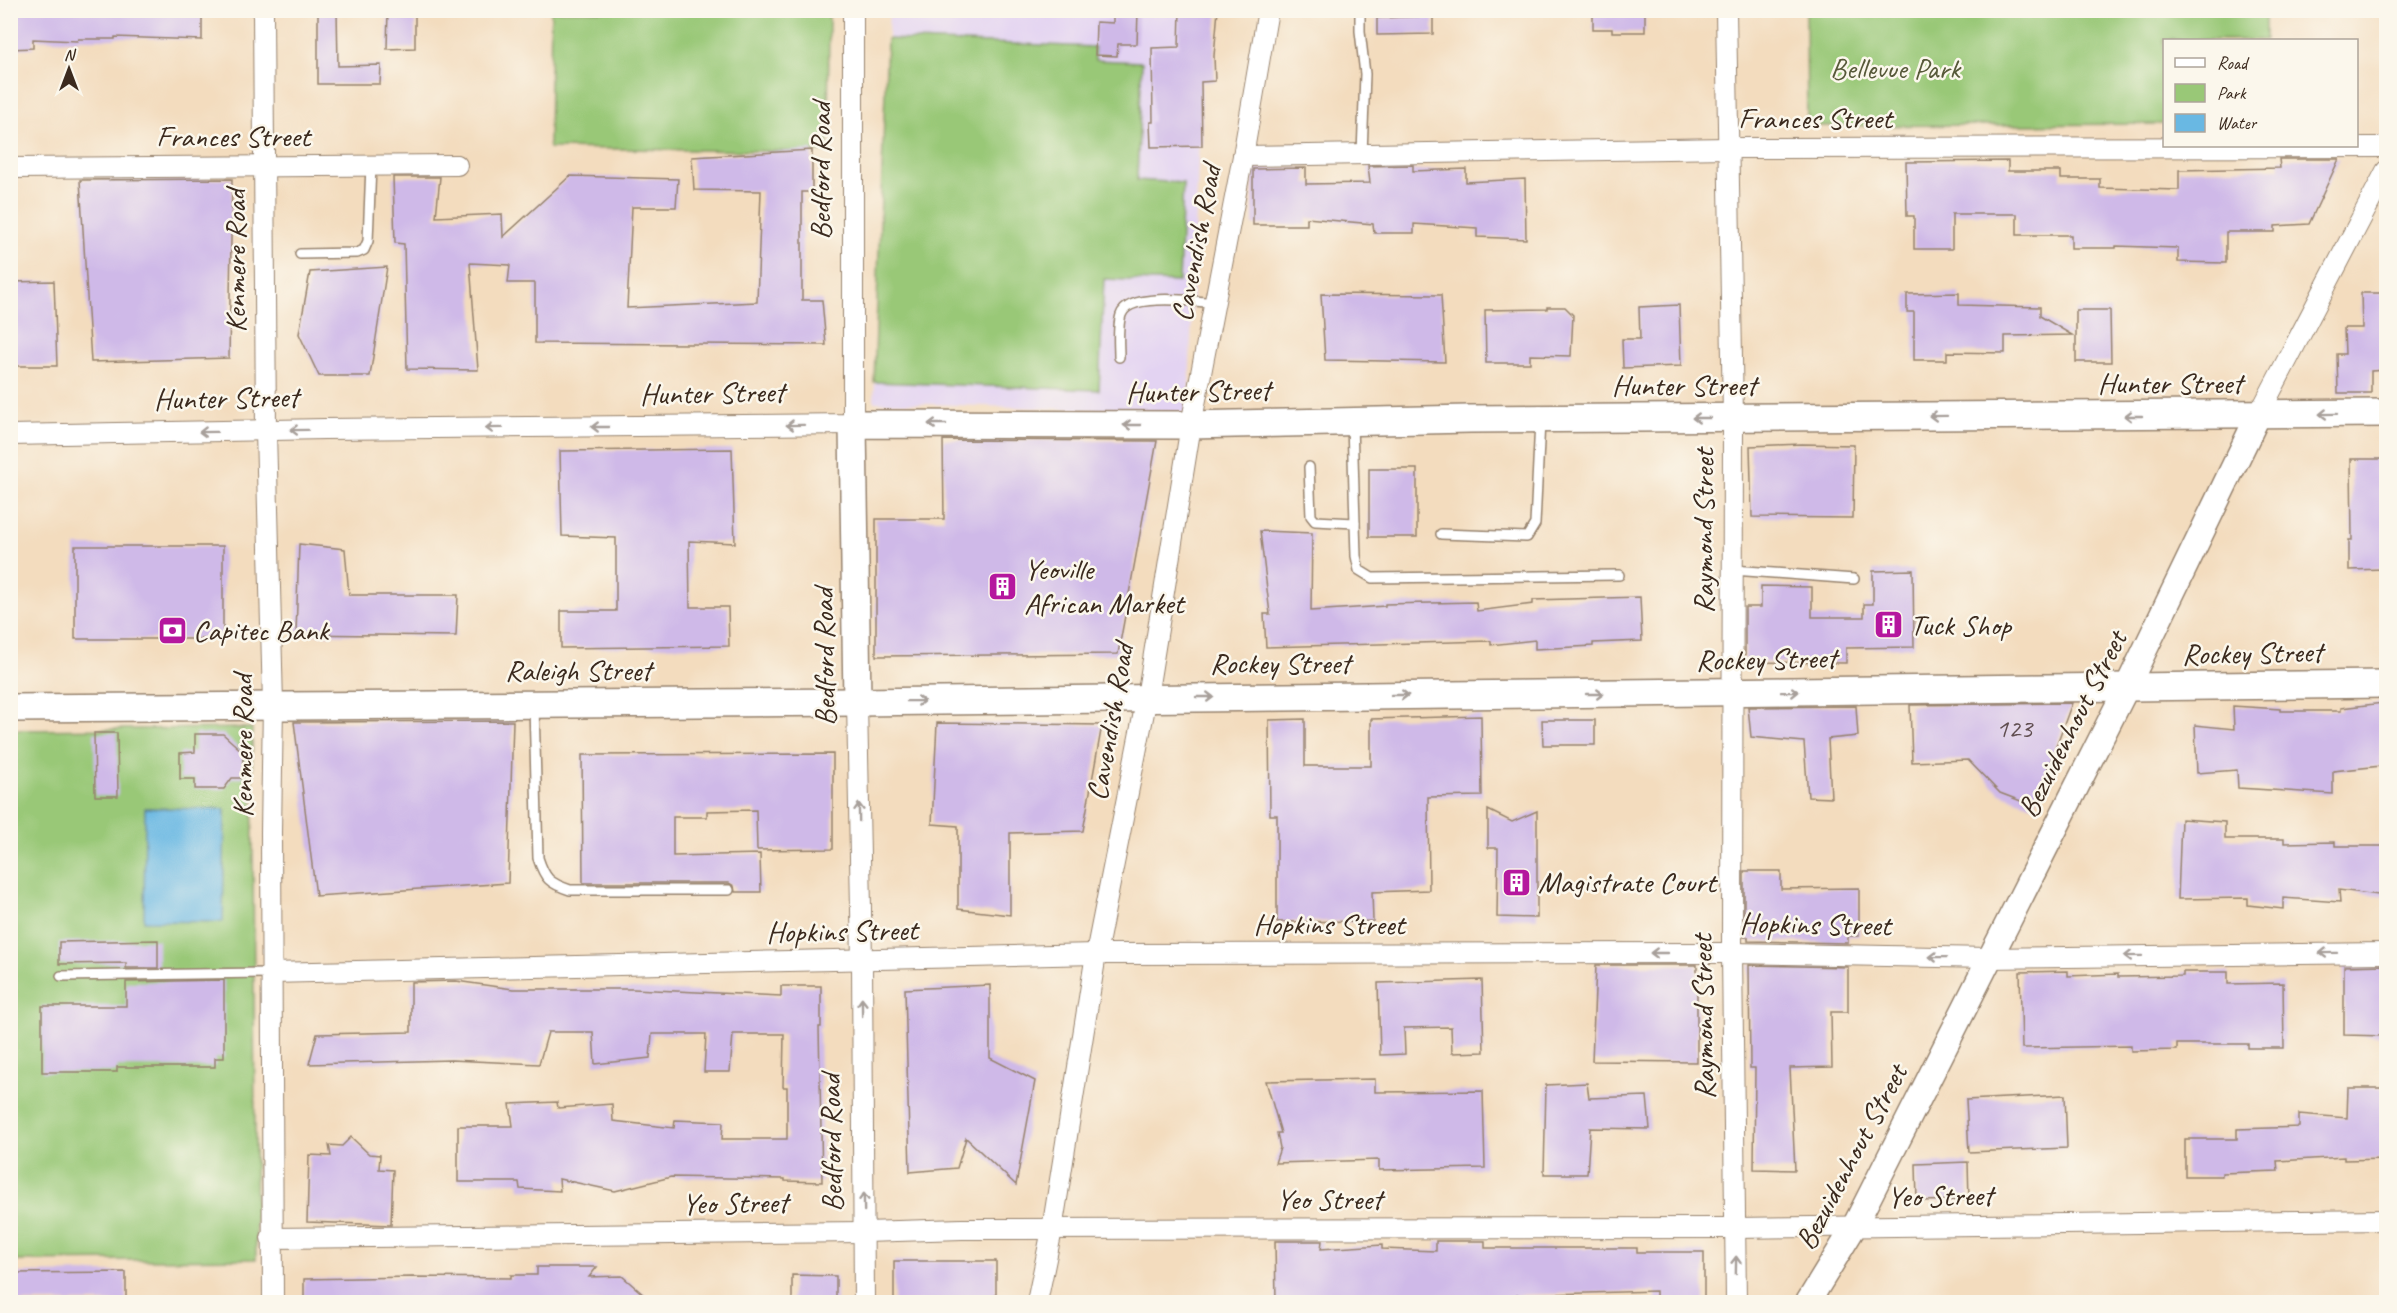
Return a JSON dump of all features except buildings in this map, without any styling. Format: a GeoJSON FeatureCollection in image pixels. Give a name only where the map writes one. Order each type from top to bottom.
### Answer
{"type":"FeatureCollection","features":[{"type":"Feature","properties":{"kind":"main road","name":"Hunter Street"},"geometry":{"type":"LineString","coordinates":[[854,424],[1191,425],[1540,418],[2258,416],[2386,413]]}},
{"type":"Feature","properties":{"kind":"main road","name":"Bedford Road"},"geometry":{"type":"LineString","coordinates":[[854,424],[857,702]]}},
{"type":"Feature","properties":{"kind":"main road","name":"Rockey Street"},"geometry":{"type":"LineString","coordinates":[[1146,697],[1733,693],[2386,684]]}},
{"type":"Feature","properties":{"kind":"main road","name":"Raleigh Street"},"geometry":{"type":"LineString","coordinates":[[10,708],[273,704],[857,702],[1146,697]]}},
{"type":"Feature","properties":{"kind":"street","name":"Kenmere Road"},"geometry":{"type":"LineString","coordinates":[[263,10],[266,431],[273,704],[271,973],[273,1302]]}},
{"type":"Feature","properties":{"kind":"street","name":"Bedford Road"},"geometry":{"type":"LineString","coordinates":[[853,10],[854,424]]}},
{"type":"Feature","properties":{"kind":"street","name":"Cavendish Road"},"geometry":{"type":"LineString","coordinates":[[1037,1302],[1052,1230],[1096,954],[1146,697],[1191,425],[1243,156],[1268,10]]}},
{"type":"Feature","properties":{"kind":"street","name":"Raymond Street"},"geometry":{"type":"LineString","coordinates":[[1726,10],[1733,417],[1732,953],[1736,1302]]}},
{"type":"Feature","properties":{"kind":"street","name":"Frances Street"},"geometry":{"type":"LineString","coordinates":[[1243,156],[1728,148],[2386,147]]}},
{"type":"Feature","properties":{"kind":"street","name":"Frances Street"},"geometry":{"type":"LineString","coordinates":[[10,168],[457,165]]}},
{"type":"Feature","properties":{"kind":"street","name":"Bezuidenhout Street"},"geometry":{"type":"LineString","coordinates":[[1808,1302],[1854,1227],[2126,688],[2258,416],[2386,171]]}},
{"type":"Feature","properties":{"kind":"street","name":"Hunter Street"},"geometry":{"type":"LineString","coordinates":[[10,435],[854,424]]}},
{"type":"Feature","properties":{"kind":"street","name":"Bedford Road"},"geometry":{"type":"LineString","coordinates":[[857,702],[862,961],[864,1302]]}},
{"type":"Feature","properties":{"kind":"street","name":"Hopkins Street"},"geometry":{"type":"LineString","coordinates":[[271,973],[1096,954],[1732,953],[1989,958],[2386,953]]}},
{"type":"Feature","properties":{"kind":"street","name":"Yeo Street"},"geometry":{"type":"LineString","coordinates":[[271,1238],[962,1229],[1736,1228],[2386,1220]]}},
{"type":"Feature","properties":{"kind":"lane"},"geometry":{"type":"LineString","coordinates":[[1360,10],[1365,74],[1362,154]]}},
{"type":"Feature","properties":{"kind":"lane"},"geometry":{"type":"LineString","coordinates":[[300,254],[357,253],[364,250],[368,241],[371,165]]}},
{"type":"Feature","properties":{"kind":"lane"},"geometry":{"type":"LineString","coordinates":[[1119,357],[1120,315],[1130,304],[1140,301],[1169,300],[1215,303]]}},
{"type":"Feature","properties":{"kind":"lane"},"geometry":{"type":"LineString","coordinates":[[1441,534],[1527,537],[1535,524],[1540,418]]}},
{"type":"Feature","properties":{"kind":"lane"},"geometry":{"type":"LineString","coordinates":[[1352,421],[1359,570],[1372,578],[1619,575]]}},
{"type":"Feature","properties":{"kind":"lane"},"geometry":{"type":"LineString","coordinates":[[1309,467],[1311,516],[1315,521],[1355,523]]}},
{"type":"Feature","properties":{"kind":"lane"},"geometry":{"type":"LineString","coordinates":[[1733,570],[1854,579]]}},
{"type":"Feature","properties":{"kind":"lane"},"geometry":{"type":"LineString","coordinates":[[534,703],[538,858],[543,873],[553,884],[570,890],[729,890]]}},
{"type":"Feature","properties":{"kind":"lane"},"geometry":{"type":"LineString","coordinates":[[61,976],[271,973]]}},
{"type":"Feature","properties":{"kind":"shaded area"},"geometry":{"type":"Polygon","coordinates":[[[889,11],[1204,11],[1188,413],[874,402],[889,11]]]}},
{"type":"Feature","properties":{"kind":"green space"},"geometry":{"type":"Polygon","coordinates":[[[551,11],[829,11],[828,152],[549,148],[551,11]]]}},
{"type":"Feature","properties":{"kind":"green space","name":"Bellevue Park"},"geometry":{"type":"Polygon","coordinates":[[[1806,11],[2265,11],[2265,39],[2163,39],[2163,124],[1807,126],[1806,11]]]}},
{"type":"Feature","properties":{"kind":"green space"},"geometry":{"type":"Polygon","coordinates":[[[887,39],[1095,47],[1095,60],[1142,62],[1137,180],[1183,183],[1179,282],[1104,279],[1099,390],[874,382],[887,39]]]}},
{"type":"Feature","properties":{"kind":"green space"},"geometry":{"type":"Polygon","coordinates":[[[252,728],[256,1259],[11,1261],[10,730],[252,728]]]}},
{"type":"Feature","properties":{"kind":"water"},"geometry":{"type":"Polygon","coordinates":[[[145,808],[225,809],[223,922],[144,921],[145,808]]]}},
{"type":"Feature","properties":{"kind":"place","name":"Yeoville African Market"},"geometry":{"type":"Point","coordinates":[1003,586]}},
{"type":"Feature","properties":{"kind":"place","name":"Tuck Shop"},"geometry":{"type":"Point","coordinates":[1889,625]}},
{"type":"Feature","properties":{"kind":"place","name":"Capitec Bank"},"geometry":{"type":"Point","coordinates":[172,630]}},
{"type":"Feature","properties":{"kind":"place","name":"Magistrate Court"},"geometry":{"type":"Point","coordinates":[1517,882]}}]}
